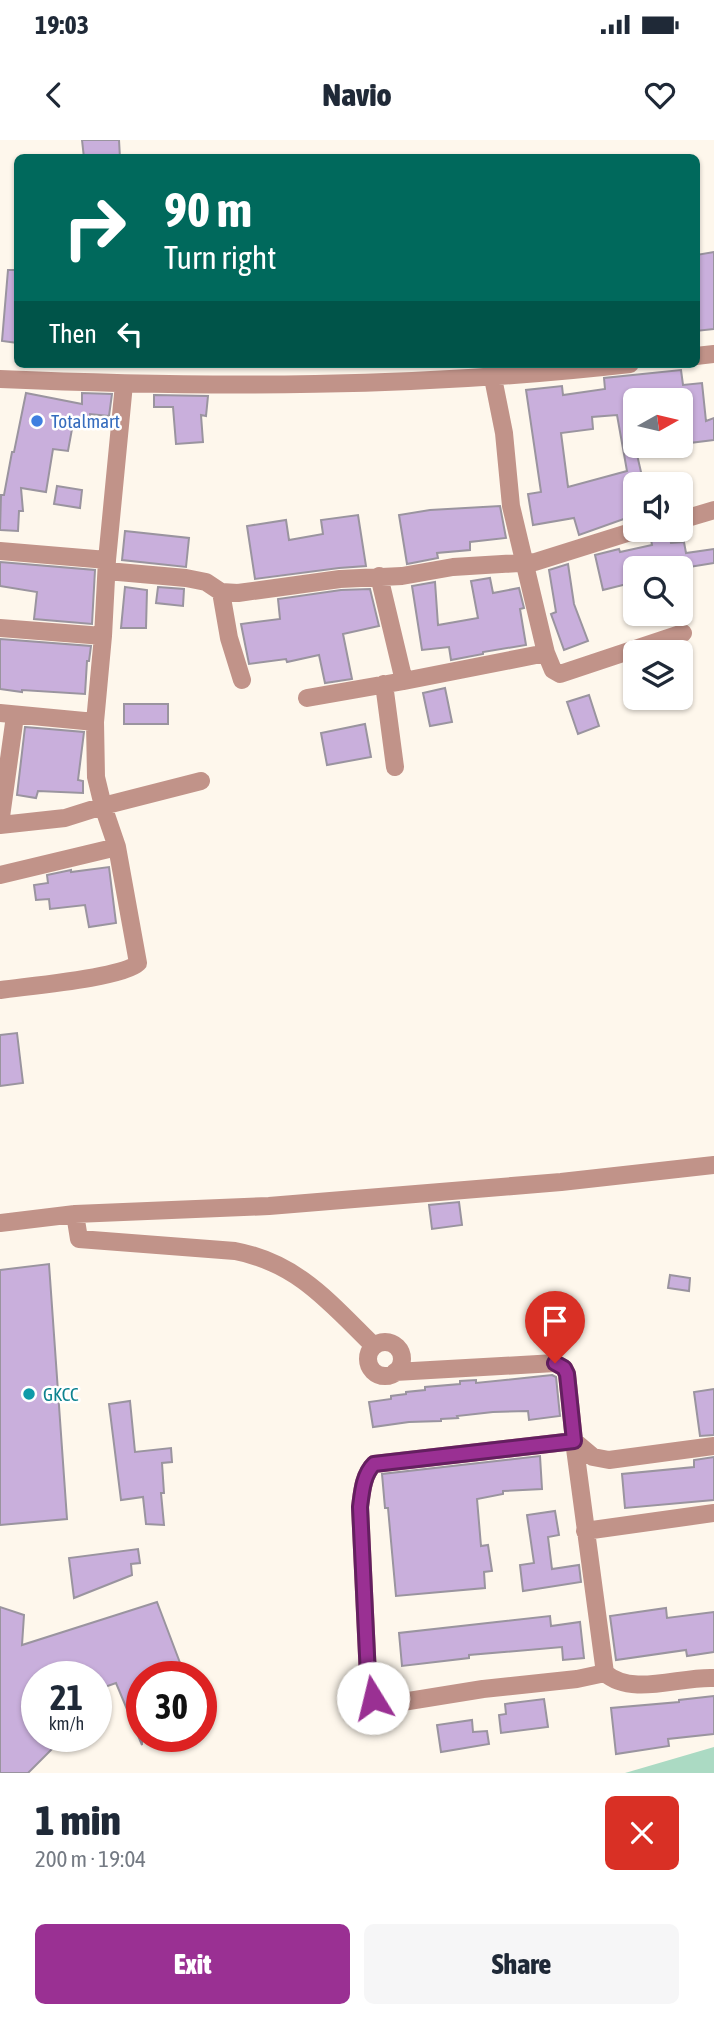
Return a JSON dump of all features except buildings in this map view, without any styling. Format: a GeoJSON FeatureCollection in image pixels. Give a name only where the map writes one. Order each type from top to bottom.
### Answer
{"type":"FeatureCollection","features":[{"type":"Feature","properties":{"kind":"street"},"geometry":{"type":"LineString","coordinates":[[0,379],[240,385],[494,378],[591,368]]}},
{"type":"Feature","properties":{"kind":"street"},"geometry":{"type":"LineString","coordinates":[[494,378],[504,433],[511,506],[546,653],[553,670],[560,674],[683,633]]}},
{"type":"Feature","properties":{"kind":"street"},"geometry":{"type":"LineString","coordinates":[[0,990],[112,973],[130,969],[138,963],[117,847],[96,777],[94,722],[124,384]]}},
{"type":"Feature","properties":{"kind":"street"},"geometry":{"type":"LineString","coordinates":[[693,516],[714,510]]}},
{"type":"Feature","properties":{"kind":"street"},"geometry":{"type":"LineString","coordinates":[[0,551],[186,578],[206,582],[220,592],[238,593],[379,576],[402,576],[453,567],[536,562],[623,534]]}},
{"type":"Feature","properties":{"kind":"street"},"geometry":{"type":"LineString","coordinates":[[379,576],[404,681]]}},
{"type":"Feature","properties":{"kind":"street"},"geometry":{"type":"LineString","coordinates":[[220,592],[229,638],[242,680]]}},
{"type":"Feature","properties":{"kind":"street"},"geometry":{"type":"LineString","coordinates":[[0,628],[103,636]]}},
{"type":"Feature","properties":{"kind":"street"},"geometry":{"type":"LineString","coordinates":[[307,698],[546,653]]}},
{"type":"Feature","properties":{"kind":"street"},"geometry":{"type":"LineString","coordinates":[[384,684],[396,767]]}},
{"type":"Feature","properties":{"kind":"street"},"geometry":{"type":"LineString","coordinates":[[94,722],[8,714],[0,825],[65,818],[201,781]]}},
{"type":"Feature","properties":{"kind":"street"},"geometry":{"type":"LineString","coordinates":[[0,875],[117,847]]}},
{"type":"Feature","properties":{"kind":"street"},"geometry":{"type":"LineString","coordinates":[[0,1223],[75,1214],[269,1206],[561,1182],[714,1165]]}},
{"type":"Feature","properties":{"kind":"street"},"geometry":{"type":"LineString","coordinates":[[75,1214],[79,1239],[235,1251],[259,1255],[277,1263],[312,1286],[374,1346],[381,1342],[395,1346],[401,1359],[395,1372],[555,1363],[564,1368],[567,1374],[605,1673],[615,1682],[636,1686],[714,1678]]}},
{"type":"Feature","properties":{"kind":"street"},"geometry":{"type":"LineString","coordinates":[[605,1673],[384,1704],[377,1702],[373,1698],[368,1676],[360,1507],[363,1486],[372,1466],[574,1441],[593,1457],[609,1460],[714,1447]]}},
{"type":"Feature","properties":{"kind":"street"},"geometry":{"type":"LineString","coordinates":[[585,1531],[714,1513]]}},
{"type":"Feature","properties":{"kind":"green space"},"geometry":{"type":"Polygon","coordinates":[[[714,1747],[714,1773],[625,1773],[714,1747]]]}},
{"type":"Feature","properties":{"kind":"place","name":"Totalmart"},"geometry":{"type":"Point","coordinates":[37,421]}},
{"type":"Feature","properties":{"kind":"place","name":"GKCC"},"geometry":{"type":"Point","coordinates":[29,1394]}},
{"type":"Feature","properties":{"kind":"route"},"geometry":{"type":"LineString","coordinates":[[373,1698],[368,1676],[360,1507],[369,1470],[374,1464],[574,1441],[567,1374],[564,1368],[555,1363]]}}]}
